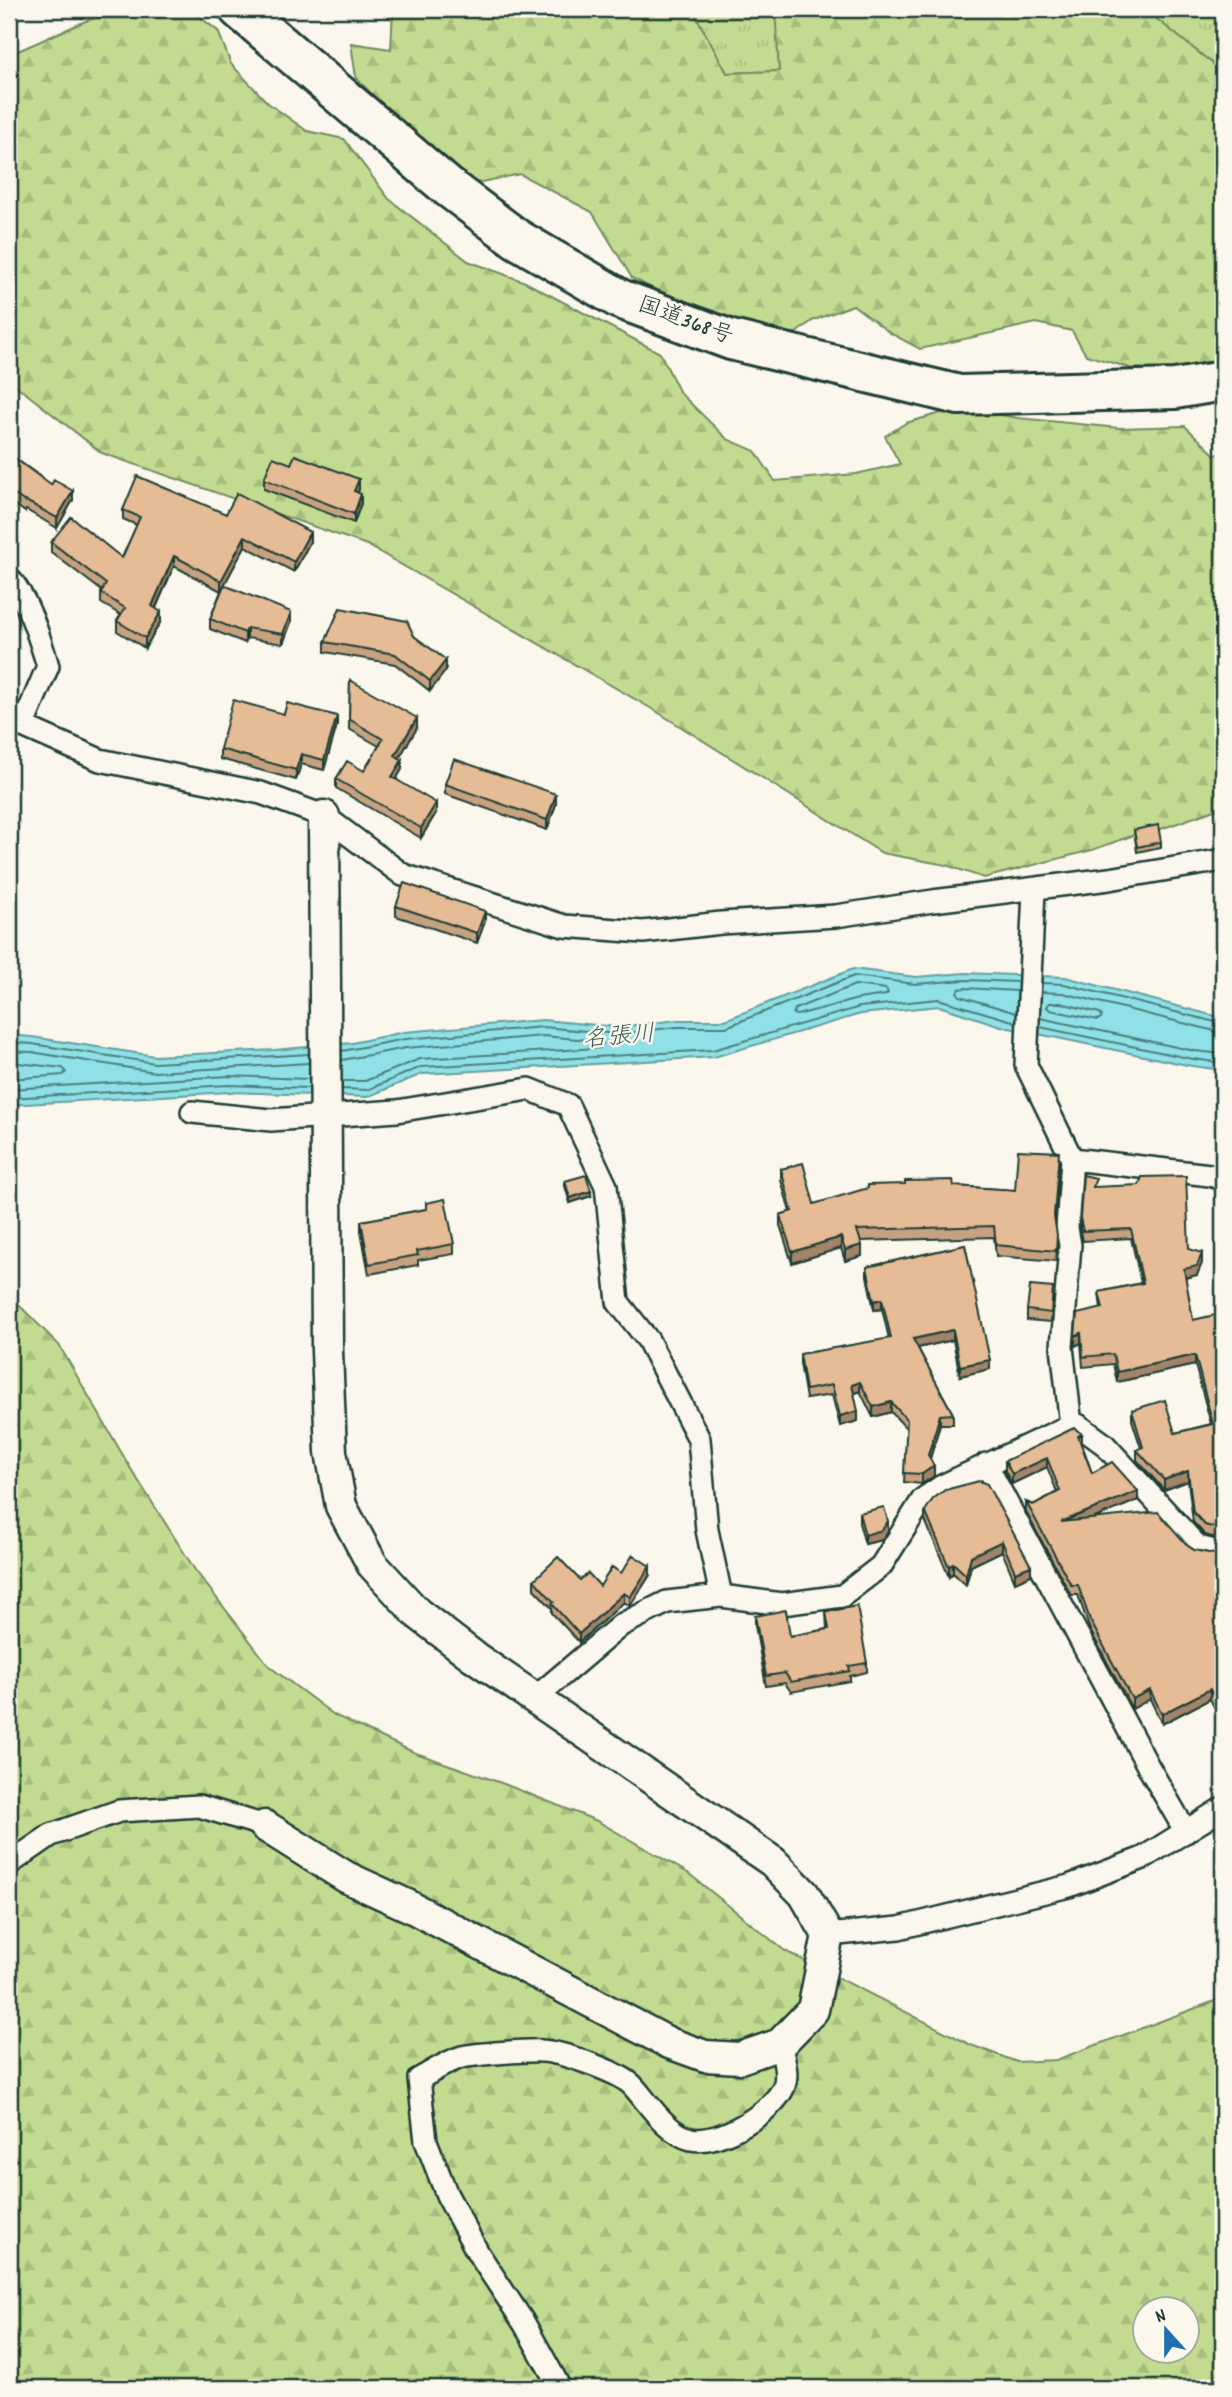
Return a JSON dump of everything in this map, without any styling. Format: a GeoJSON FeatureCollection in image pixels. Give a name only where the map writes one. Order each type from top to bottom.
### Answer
{"type":"FeatureCollection","features":[{"type":"Feature","properties":{"kind":"highway","name":"国道368号"},"geometry":{"type":"LineString","coordinates":[[239,9],[447,187],[517,239],[621,299],[731,340],[959,395],[1175,389],[1223,381]]}},
{"type":"Feature","properties":{"kind":"street"},"geometry":{"type":"LineString","coordinates":[[9,578],[17,587],[48,666],[16,723],[100,760],[261,793],[324,816],[403,875],[564,926],[643,932],[721,923],[836,916],[933,901],[1110,880],[1223,860]]}},
{"type":"Feature","properties":{"kind":"street"},"geometry":{"type":"LineString","coordinates":[[9,1864],[51,1835],[119,1811],[199,1807],[265,1826],[345,1877],[409,1906],[669,2043],[705,2056],[740,2058],[780,2044],[813,2010],[828,1935],[804,1894],[773,1862],[473,1656],[417,1613],[372,1564],[341,1506],[331,1452],[327,1351],[324,816]]}},
{"type":"Feature","properties":{"kind":"street"},"geometry":{"type":"LineString","coordinates":[[1034,890],[1026,1065],[1072,1159],[1068,1228],[1070,1245],[1062,1347],[1071,1425]]}},
{"type":"Feature","properties":{"kind":"street"},"geometry":{"type":"LineString","coordinates":[[192,1112],[271,1120],[397,1111],[529,1089],[568,1105],[606,1186],[618,1302],[648,1340],[699,1438],[707,1530],[721,1596]]}},
{"type":"Feature","properties":{"kind":"street"},"geometry":{"type":"LineString","coordinates":[[1072,1159],[1210,1175],[1223,1179]]}},
{"type":"Feature","properties":{"kind":"street"},"geometry":{"type":"LineString","coordinates":[[535,1698],[621,1625],[667,1602],[721,1596],[782,1604],[842,1597],[881,1566],[923,1499],[986,1464],[1071,1425],[1078,1425],[1104,1444],[1198,1547],[1223,1553]]}},
{"type":"Feature","properties":{"kind":"street"},"geometry":{"type":"LineString","coordinates":[[986,1464],[1186,1832]]}},
{"type":"Feature","properties":{"kind":"street"},"geometry":{"type":"LineString","coordinates":[[828,1935],[899,1928],[1069,1886],[1143,1858],[1223,1808]]}},
{"type":"Feature","properties":{"kind":"street"},"geometry":{"type":"LineString","coordinates":[[560,2388],[524,2323],[478,2253],[447,2195],[426,2141],[419,2079],[462,2057],[542,2051],[588,2063],[630,2083],[647,2105],[671,2127],[691,2139],[720,2136],[748,2123],[776,2101],[786,2084],[780,2044]]}},
{"type":"Feature","properties":{"kind":"green space"},"geometry":{"type":"Polygon","coordinates":[[[137,9],[189,9],[218,31],[231,64],[268,103],[307,131],[344,139],[389,199],[468,261],[525,282],[660,353],[680,393],[727,439],[755,451],[775,481],[856,474],[900,464],[885,436],[906,423],[959,408],[1018,418],[1119,428],[1185,426],[1214,454],[1223,455],[1223,807],[1092,850],[984,878],[946,865],[882,853],[659,713],[367,545],[102,453],[9,380],[9,55],[88,20],[137,9]]]}},
{"type":"Feature","properties":{"kind":"green space"},"geometry":{"type":"Polygon","coordinates":[[[393,9],[692,9],[727,73],[779,71],[775,9],[1144,9],[1223,72],[1223,357],[1184,370],[1130,368],[1086,355],[1072,331],[1036,323],[920,349],[890,333],[853,305],[812,321],[796,333],[734,330],[632,278],[592,212],[520,174],[477,183],[398,120],[356,78],[351,43],[391,49],[393,9]]]}},
{"type":"Feature","properties":{"kind":"green space"},"geometry":{"type":"Polygon","coordinates":[[[692,9],[775,9],[780,71],[727,73],[692,9]]]}},
{"type":"Feature","properties":{"kind":"green space"},"geometry":{"type":"Polygon","coordinates":[[[1144,9],[1223,9],[1223,72],[1144,9]]]}},
{"type":"Feature","properties":{"kind":"green space"},"geometry":{"type":"Polygon","coordinates":[[[9,1295],[59,1345],[131,1469],[195,1570],[270,1667],[334,1715],[413,1752],[597,1821],[688,1873],[785,1951],[971,2045],[1017,2062],[1056,2060],[1223,1998],[1223,2388],[9,2388],[9,1295]]]}},
{"type":"Feature","properties":{"kind":"water","name":"名張川"},"geometry":{"type":"Polygon","coordinates":[[[853,969],[916,977],[965,973],[1065,977],[1223,1018],[1223,1070],[1004,1027],[939,1006],[861,1014],[714,1057],[422,1074],[367,1097],[230,1092],[9,1105],[9,1035],[155,1056],[352,1043],[404,1032],[543,1020],[618,1027],[677,1020],[725,1020],[853,969]]]}},
{"type":"Feature","properties":{"kind":"building"},"geometry":{"type":"Polygon","coordinates":[[[9,454],[51,485],[54,480],[73,491],[57,518],[9,491],[9,454]]]}},
{"type":"Feature","properties":{"kind":"building"},"geometry":{"type":"Polygon","coordinates":[[[295,455],[359,479],[354,491],[361,494],[354,514],[264,479],[273,457],[291,464],[295,455]]]}},
{"type":"Feature","properties":{"kind":"building"},"geometry":{"type":"Polygon","coordinates":[[[137,476],[226,514],[237,493],[310,532],[294,562],[245,536],[221,581],[174,556],[152,606],[161,612],[145,638],[117,621],[125,608],[101,593],[106,584],[51,542],[71,517],[122,558],[140,517],[123,510],[137,476]]]}},
{"type":"Feature","properties":{"kind":"building"},"geometry":{"type":"Polygon","coordinates":[[[224,585],[291,612],[283,634],[247,628],[245,633],[210,619],[224,585]]]}},
{"type":"Feature","properties":{"kind":"building"},"geometry":{"type":"Polygon","coordinates":[[[340,608],[407,621],[414,636],[446,660],[430,681],[395,654],[325,642],[340,608]]]}},
{"type":"Feature","properties":{"kind":"building"},"geometry":{"type":"Polygon","coordinates":[[[350,680],[417,718],[395,755],[402,760],[392,777],[436,803],[421,828],[336,779],[347,761],[364,771],[383,739],[349,719],[350,680]]]}},
{"type":"Feature","properties":{"kind":"building"},"geometry":{"type":"Polygon","coordinates":[[[233,700],[284,714],[287,703],[337,716],[324,760],[301,754],[296,770],[220,749],[233,700]]]}},
{"type":"Feature","properties":{"kind":"building"},"geometry":{"type":"Polygon","coordinates":[[[454,759],[556,794],[547,820],[445,784],[454,759]]]}},
{"type":"Feature","properties":{"kind":"building"},"geometry":{"type":"Polygon","coordinates":[[[1158,825],[1161,842],[1137,847],[1134,830],[1158,825]]]}},
{"type":"Feature","properties":{"kind":"building"},"geometry":{"type":"Polygon","coordinates":[[[404,883],[485,911],[477,933],[396,906],[404,883]]]}},
{"type":"Feature","properties":{"kind":"building"},"geometry":{"type":"Polygon","coordinates":[[[1018,1150],[1059,1152],[1054,1216],[1056,1251],[996,1245],[994,1226],[857,1230],[862,1245],[845,1250],[841,1237],[792,1252],[780,1215],[792,1211],[781,1169],[803,1163],[814,1204],[868,1188],[868,1185],[905,1184],[905,1181],[953,1180],[954,1186],[1015,1190],[1018,1150]]]}},
{"type":"Feature","properties":{"kind":"building"},"geometry":{"type":"Polygon","coordinates":[[[586,1175],[591,1191],[570,1198],[565,1181],[586,1175]]]}},
{"type":"Feature","properties":{"kind":"building"},"geometry":{"type":"Polygon","coordinates":[[[1083,1175],[1096,1178],[1093,1187],[1139,1185],[1142,1177],[1186,1176],[1189,1249],[1202,1253],[1197,1266],[1184,1269],[1193,1320],[1215,1315],[1223,1356],[1223,1530],[1205,1525],[1193,1512],[1188,1471],[1164,1480],[1137,1450],[1143,1447],[1132,1410],[1165,1400],[1175,1433],[1213,1424],[1195,1355],[1117,1372],[1113,1354],[1083,1357],[1081,1333],[1075,1336],[1077,1314],[1103,1308],[1099,1292],[1143,1283],[1131,1229],[1083,1231],[1080,1218],[1083,1175]]]}},
{"type":"Feature","properties":{"kind":"building"},"geometry":{"type":"Polygon","coordinates":[[[445,1199],[454,1244],[417,1251],[418,1255],[369,1264],[361,1221],[427,1209],[426,1203],[445,1199]]]}},
{"type":"Feature","properties":{"kind":"building"},"geometry":{"type":"Polygon","coordinates":[[[965,1245],[990,1360],[960,1366],[953,1330],[913,1339],[953,1414],[940,1415],[928,1455],[934,1466],[922,1474],[904,1473],[907,1420],[891,1402],[873,1407],[860,1382],[852,1385],[858,1411],[840,1416],[832,1385],[806,1390],[800,1354],[891,1338],[882,1299],[874,1301],[867,1267],[965,1245]]]}},
{"type":"Feature","properties":{"kind":"building"},"geometry":{"type":"Polygon","coordinates":[[[1030,1286],[1053,1288],[1051,1313],[1027,1310],[1030,1286]]]}},
{"type":"Feature","properties":{"kind":"building"},"geometry":{"type":"Polygon","coordinates":[[[1074,1428],[1082,1434],[1078,1436],[1092,1473],[1112,1462],[1138,1491],[1061,1522],[1158,1512],[1188,1546],[1194,1550],[1223,1556],[1223,1714],[1210,1689],[1162,1714],[1150,1690],[1132,1699],[1090,1620],[1078,1585],[1071,1585],[1026,1502],[1033,1505],[1060,1491],[1047,1458],[1012,1474],[1005,1461],[1074,1428]]]}},
{"type":"Feature","properties":{"kind":"building"},"geometry":{"type":"Polygon","coordinates":[[[979,1481],[987,1484],[1031,1566],[1015,1572],[1002,1541],[971,1556],[966,1575],[953,1563],[949,1567],[925,1511],[933,1499],[945,1490],[979,1481]]]}},
{"type":"Feature","properties":{"kind":"building"},"geometry":{"type":"Polygon","coordinates":[[[884,1507],[888,1521],[882,1530],[865,1535],[859,1513],[884,1507]]]}},
{"type":"Feature","properties":{"kind":"building"},"geometry":{"type":"Polygon","coordinates":[[[633,1555],[650,1566],[630,1597],[624,1593],[579,1634],[534,1580],[558,1557],[580,1580],[588,1573],[600,1586],[612,1567],[621,1573],[633,1555]]]}},
{"type":"Feature","properties":{"kind":"building"},"geometry":{"type":"Polygon","coordinates":[[[857,1606],[867,1663],[849,1666],[850,1671],[791,1682],[785,1673],[766,1676],[755,1616],[786,1610],[790,1636],[829,1629],[826,1612],[857,1606]]]}}]}
